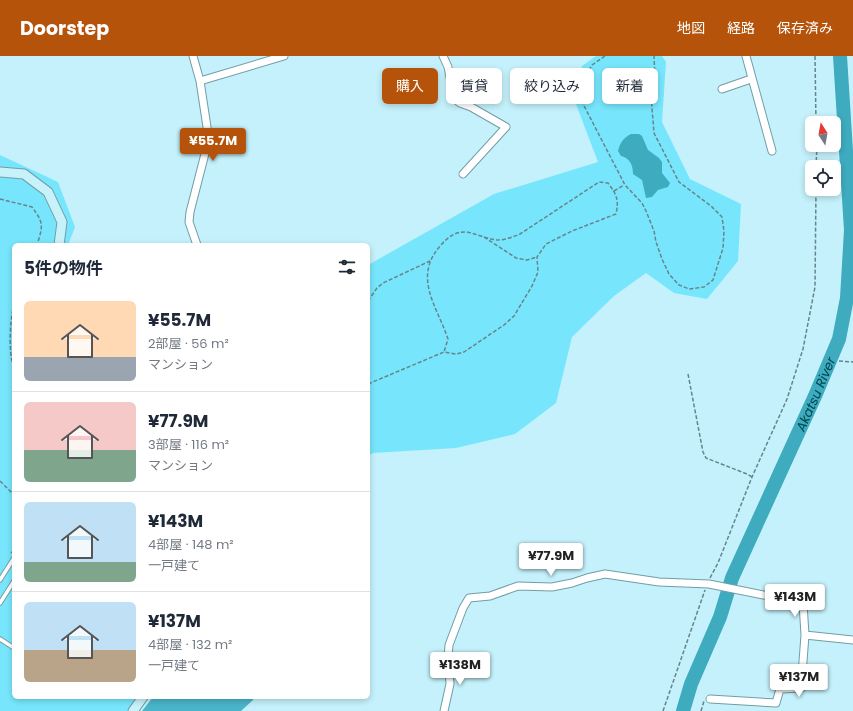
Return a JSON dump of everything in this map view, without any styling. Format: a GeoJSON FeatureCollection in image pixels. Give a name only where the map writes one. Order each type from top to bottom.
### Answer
{"type":"FeatureCollection","features":[{"type":"Feature","properties":{"kind":"street"},"geometry":{"type":"LineString","coordinates":[[193,56],[200,82],[208,142],[190,212],[190,222],[196,243]]}},
{"type":"Feature","properties":{"kind":"street"},"geometry":{"type":"LineString","coordinates":[[200,82],[284,56]]}},
{"type":"Feature","properties":{"kind":"street"},"geometry":{"type":"LineString","coordinates":[[443,56],[448,67],[454,98],[460,103],[471,107],[506,127],[463,174]]}},
{"type":"Feature","properties":{"kind":"street"},"geometry":{"type":"LineString","coordinates":[[746,56],[751,80],[772,151]]}},
{"type":"Feature","properties":{"kind":"street"},"geometry":{"type":"LineString","coordinates":[[722,89],[751,80]]}},
{"type":"Feature","properties":{"kind":"street"},"geometry":{"type":"LineString","coordinates":[[0,172],[24,174],[48,192],[62,222],[60,243]]}},
{"type":"Feature","properties":{"kind":"street"},"geometry":{"type":"LineString","coordinates":[[444,711],[450,684],[448,658],[449,645],[463,608],[469,598],[490,596],[518,586],[552,587],[605,574],[659,582],[707,584],[803,603],[805,635],[801,688],[780,689],[776,703],[710,698]]}},
{"type":"Feature","properties":{"kind":"street"},"geometry":{"type":"LineString","coordinates":[[805,635],[853,640]]}},
{"type":"Feature","properties":{"kind":"street"},"geometry":{"type":"LineString","coordinates":[[132,711],[141,699]]}},
{"type":"Feature","properties":{"kind":"lane"},"geometry":{"type":"LineString","coordinates":[[0,580],[12,561]]}},
{"type":"Feature","properties":{"kind":"lane"},"geometry":{"type":"LineString","coordinates":[[0,603],[12,584]]}},
{"type":"Feature","properties":{"kind":"lane"},"geometry":{"type":"LineString","coordinates":[[0,639],[12,647]]}},
{"type":"Feature","properties":{"kind":"path"},"geometry":{"type":"LineString","coordinates":[[605,56],[592,65],[583,81],[581,100],[625,185],[639,200],[646,211],[654,231],[662,259],[669,274],[679,285],[689,289],[704,287],[713,280],[723,248],[724,231],[722,217],[711,206],[679,182],[654,133],[651,96],[655,79],[654,56]]}},
{"type":"Feature","properties":{"kind":"path"},"geometry":{"type":"LineString","coordinates":[[815,56],[816,116]]}},
{"type":"Feature","properties":{"kind":"path"},"geometry":{"type":"LineString","coordinates":[[370,383],[444,352],[456,354],[464,352],[504,325],[514,316],[532,286],[538,272],[537,257],[546,244],[572,231],[616,214],[618,203],[614,191],[608,183],[599,182],[520,234],[498,240],[467,232],[456,233],[446,238],[436,250],[430,261],[427,272],[431,298],[448,339],[444,352]]}},
{"type":"Feature","properties":{"kind":"path"},"geometry":{"type":"LineString","coordinates":[[614,191],[625,185]]}},
{"type":"Feature","properties":{"kind":"path"},"geometry":{"type":"LineString","coordinates":[[663,711],[705,594],[707,584],[718,563],[752,477],[786,399],[803,349],[815,287],[816,196]]}},
{"type":"Feature","properties":{"kind":"path"},"geometry":{"type":"LineString","coordinates":[[0,199],[32,207],[41,219],[41,232],[38,243]]}},
{"type":"Feature","properties":{"kind":"path"},"geometry":{"type":"LineString","coordinates":[[484,237],[516,258],[527,260],[537,257]]}},
{"type":"Feature","properties":{"kind":"path"},"geometry":{"type":"LineString","coordinates":[[370,298],[377,288],[383,283],[430,261]]}},
{"type":"Feature","properties":{"kind":"path"},"geometry":{"type":"LineString","coordinates":[[12,312],[10,321],[12,352]]}},
{"type":"Feature","properties":{"kind":"path"},"geometry":{"type":"LineString","coordinates":[[839,361],[853,362]]}},
{"type":"Feature","properties":{"kind":"path"},"geometry":{"type":"LineString","coordinates":[[688,374],[703,452],[706,458],[752,477]]}},
{"type":"Feature","properties":{"kind":"path"},"geometry":{"type":"LineString","coordinates":[[0,481],[3,486],[12,493]]}},
{"type":"Feature","properties":{"kind":"shaded area"},"geometry":{"type":"Polygon","coordinates":[[[596,56],[662,56],[666,62],[662,122],[690,179],[741,204],[738,261],[707,299],[674,293],[646,273],[614,296],[572,337],[556,403],[515,434],[456,448],[373,453],[370,455],[370,264],[494,194],[598,162],[576,104],[594,104],[594,68],[582,68],[582,66],[596,56]]]}},
{"type":"Feature","properties":{"kind":"shaded area"},"geometry":{"type":"Polygon","coordinates":[[[631,134],[639,134],[642,136],[648,150],[662,162],[662,173],[670,183],[668,187],[658,190],[652,197],[646,198],[642,180],[633,174],[630,162],[627,158],[621,156],[618,151],[622,141],[631,134]]]}},
{"type":"Feature","properties":{"kind":"shaded area"},"geometry":{"type":"Polygon","coordinates":[[[0,155],[58,182],[75,227],[69,243],[12,243],[12,699],[143,699],[134,711],[0,711],[0,155]]]}},
{"type":"Feature","properties":{"kind":"shaded area"},"geometry":{"type":"Polygon","coordinates":[[[151,699],[253,699],[241,711],[142,711],[151,699]]]}},
{"type":"Feature","properties":{"kind":"waterway","name":"Akatsu River"},"geometry":{"type":"LineString","coordinates":[[683,711],[691,684],[720,617],[732,578],[815,396],[839,339],[847,298],[851,230],[840,56]]}}]}
